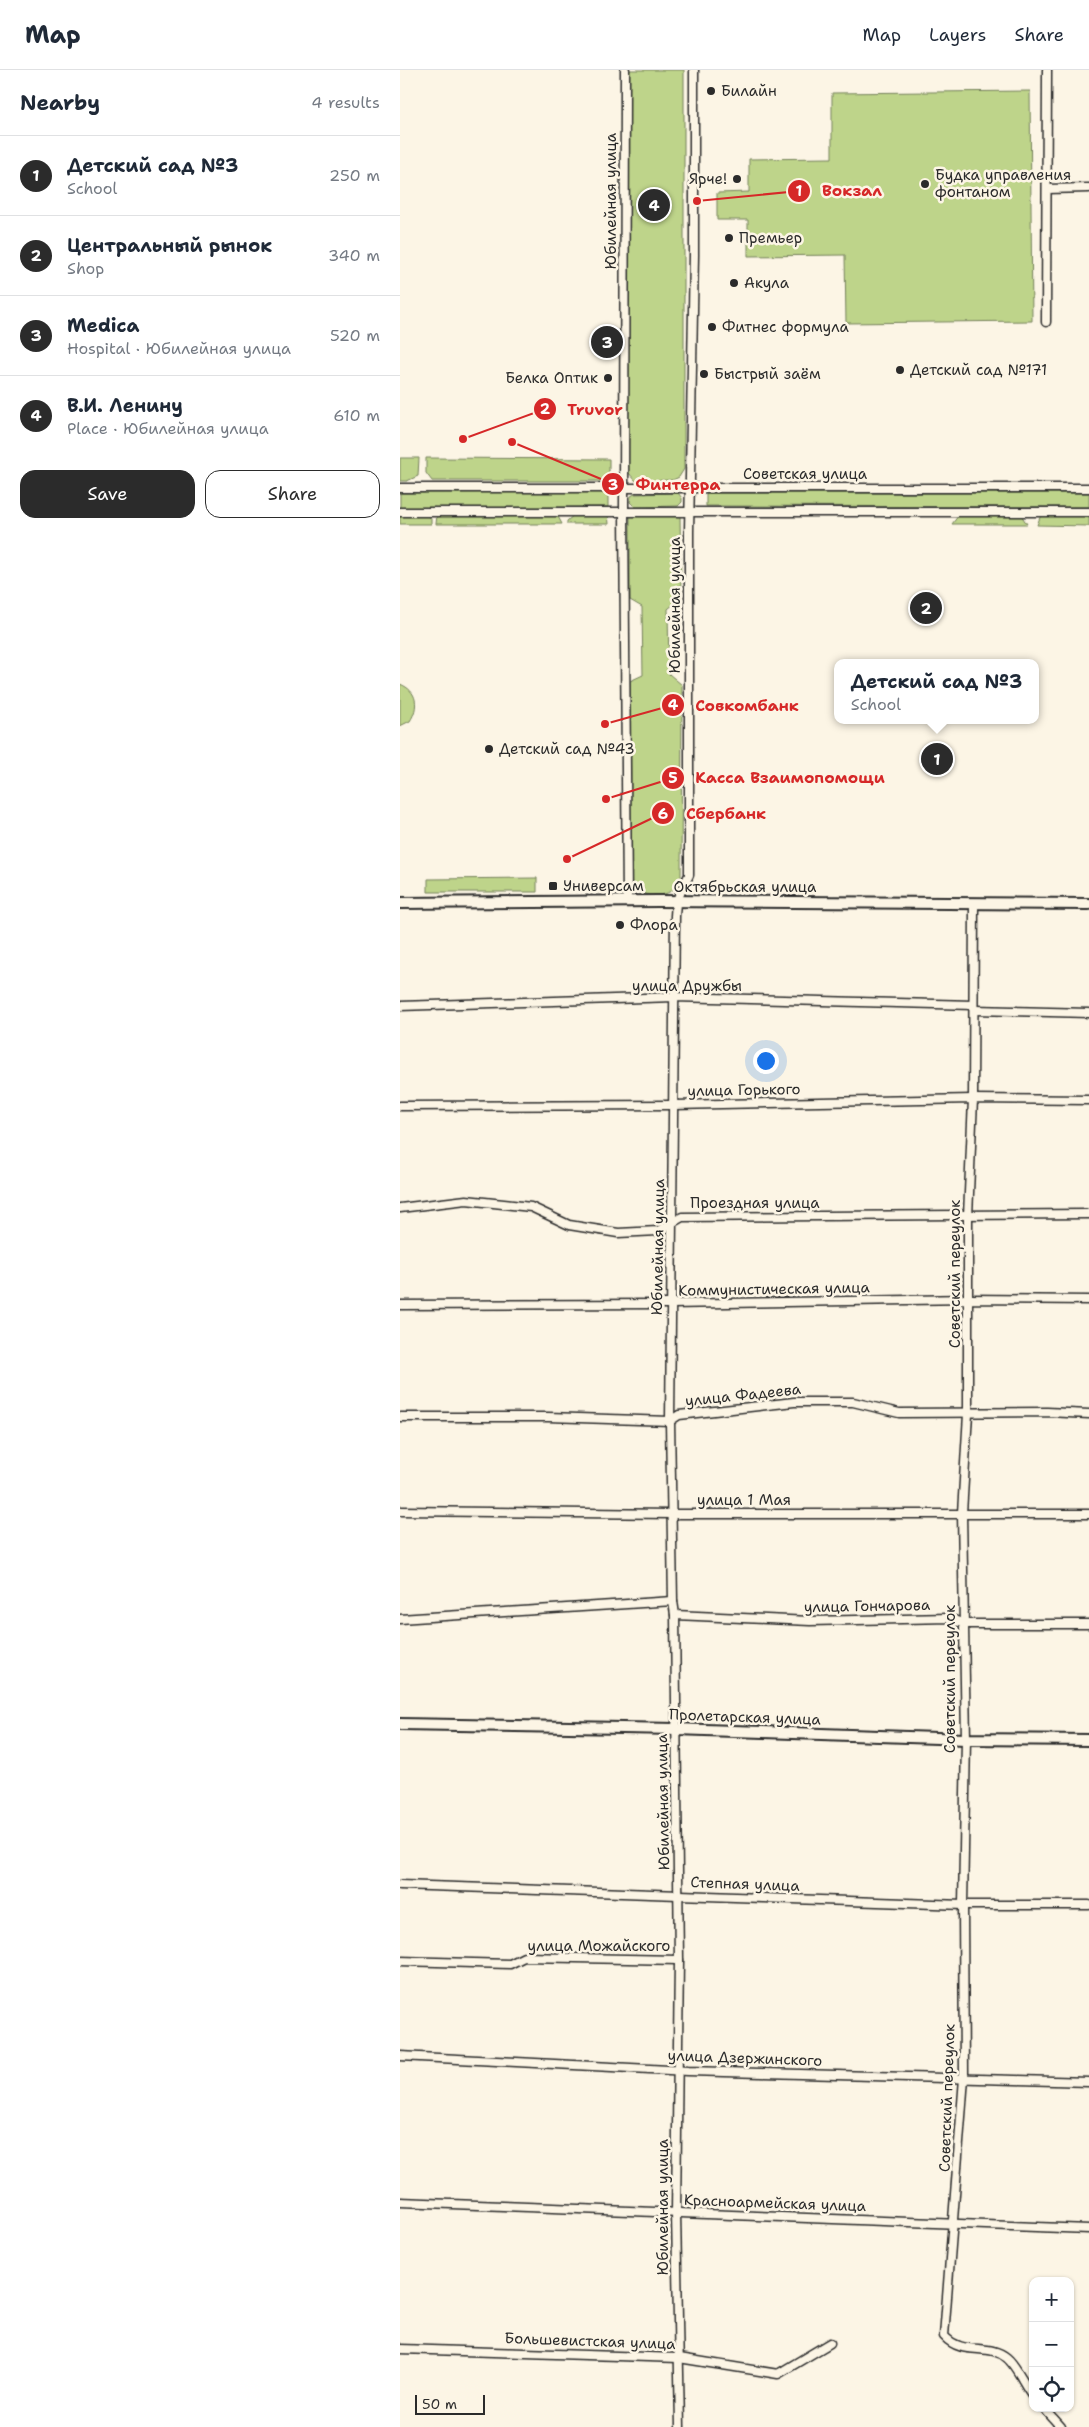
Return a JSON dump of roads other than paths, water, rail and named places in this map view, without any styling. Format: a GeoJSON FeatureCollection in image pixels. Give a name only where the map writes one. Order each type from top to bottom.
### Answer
{"type":"FeatureCollection","features":[{"type":"Feature","properties":{"kind":"street","name":"Юбилейная улица"},"geometry":{"type":"LineString","coordinates":[[625,70],[624,511],[627,902]]}},
{"type":"Feature","properties":{"kind":"street","name":"Юбилейная улица"},"geometry":{"type":"LineString","coordinates":[[680,2427],[676,2213],[679,1960],[675,1615],[673,1601],[670,1421],[671,1224],[676,902],[688,875],[689,512],[694,70]]}},
{"type":"Feature","properties":{"kind":"street"},"geometry":{"type":"LineString","coordinates":[[1046,70],[1046,322]]}},
{"type":"Feature","properties":{"kind":"street"},"geometry":{"type":"LineString","coordinates":[[1046,189],[1089,188]]}},
{"type":"Feature","properties":{"kind":"street","name":"Советская улица"},"geometry":{"type":"LineString","coordinates":[[400,488],[1089,488]]}},
{"type":"Feature","properties":{"kind":"street"},"geometry":{"type":"LineString","coordinates":[[400,512],[1089,512]]}},
{"type":"Feature","properties":{"kind":"street","name":"Октябрьская улица"},"geometry":{"type":"LineString","coordinates":[[400,903],[1089,904]]}},
{"type":"Feature","properties":{"kind":"street","name":"Советский переулок"},"geometry":{"type":"LineString","coordinates":[[974,904],[973,1099],[968,1216],[968,1414],[962,1513],[966,1739],[963,1905],[964,2078],[944,2336],[951,2344],[958,2347],[995,2351],[1008,2358],[1029,2390]]}},
{"type":"Feature","properties":{"kind":"street","name":"улица Дружбы"},"geometry":{"type":"LineString","coordinates":[[400,1006],[674,997],[974,1007],[1089,1013]]}},
{"type":"Feature","properties":{"kind":"street","name":"улица Горького"},"geometry":{"type":"LineString","coordinates":[[400,1106],[674,1105],[973,1099],[1089,1100]]}},
{"type":"Feature","properties":{"kind":"street","name":"Проездная улица"},"geometry":{"type":"LineString","coordinates":[[400,1208],[466,1200],[531,1207],[569,1225],[618,1233],[658,1231],[682,1217],[1089,1214]]}},
{"type":"Feature","properties":{"kind":"street","name":"Коммунистическая улица"},"geometry":{"type":"LineString","coordinates":[[400,1305],[671,1304],[969,1299],[1089,1300]]}},
{"type":"Feature","properties":{"kind":"street","name":"улица Фадеева"},"geometry":{"type":"LineString","coordinates":[[400,1416],[548,1417],[670,1421],[679,1415],[794,1402],[853,1402],[899,1413],[1047,1412],[1089,1414]]}},
{"type":"Feature","properties":{"kind":"street","name":"улица 1 Мая"},"geometry":{"type":"LineString","coordinates":[[400,1511],[672,1514],[1089,1514]]}},
{"type":"Feature","properties":{"kind":"street"},"geometry":{"type":"LineString","coordinates":[[400,1619],[673,1601]]}},
{"type":"Feature","properties":{"kind":"street","name":"улица Гончарова"},"geometry":{"type":"LineString","coordinates":[[675,1615],[810,1621],[949,1618],[964,1624],[1089,1624]]}},
{"type":"Feature","properties":{"kind":"street","name":"Пролетарская улица"},"geometry":{"type":"LineString","coordinates":[[400,1724],[676,1729],[966,1739],[1089,1740]]}},
{"type":"Feature","properties":{"kind":"street","name":"Степная улица"},"geometry":{"type":"LineString","coordinates":[[400,1886],[963,1905],[1089,1905]]}},
{"type":"Feature","properties":{"kind":"street","name":"улица Можайского"},"geometry":{"type":"LineString","coordinates":[[400,1961],[510,1964],[524,1957],[679,1960]]}},
{"type":"Feature","properties":{"kind":"street","name":"улица Дзержинского"},"geometry":{"type":"LineString","coordinates":[[400,2056],[677,2070],[1089,2082]]}},
{"type":"Feature","properties":{"kind":"street","name":"Красноармейская улица"},"geometry":{"type":"LineString","coordinates":[[400,2202],[1089,2229]]}},
{"type":"Feature","properties":{"kind":"street","name":"Большевистская улица"},"geometry":{"type":"LineString","coordinates":[[400,2349],[679,2358],[778,2374],[830,2343]]}},
{"type":"Feature","properties":{"kind":"street"},"geometry":{"type":"LineString","coordinates":[[1048,2412],[1061,2427]]}},
{"type":"Feature","properties":{"kind":"place","name":"Билайн"},"geometry":{"type":"Point","coordinates":[711,91]}},
{"type":"Feature","properties":{"kind":"place","name":"Ярче!"},"geometry":{"type":"Point","coordinates":[737,179]}},
{"type":"Feature","properties":{"kind":"place","name":"Будка управления фонтаном"},"geometry":{"type":"Point","coordinates":[925,184]}},
{"type":"Feature","properties":{"kind":"place","name":"Вокзал"},"geometry":{"type":"Point","coordinates":[697,201]}},
{"type":"Feature","properties":{"kind":"place","name":"В.И. Ленину"},"geometry":{"type":"Point","coordinates":[654,205]}},
{"type":"Feature","properties":{"kind":"place","name":"Премьер"},"geometry":{"type":"Point","coordinates":[729,238]}},
{"type":"Feature","properties":{"kind":"place","name":"Акула"},"geometry":{"type":"Point","coordinates":[734,283]}},
{"type":"Feature","properties":{"kind":"place","name":"Фитнес формула"},"geometry":{"type":"Point","coordinates":[712,327]}},
{"type":"Feature","properties":{"kind":"place","name":"Mеdica"},"geometry":{"type":"Point","coordinates":[607,342]}},
{"type":"Feature","properties":{"kind":"place","name":"Детский сад №171"},"geometry":{"type":"Point","coordinates":[900,370]}},
{"type":"Feature","properties":{"kind":"place","name":"Быстрый заём"},"geometry":{"type":"Point","coordinates":[704,374]}},
{"type":"Feature","properties":{"kind":"place","name":"Белка Оптик"},"geometry":{"type":"Point","coordinates":[608,378]}},
{"type":"Feature","properties":{"kind":"place","name":"Truvor"},"geometry":{"type":"Point","coordinates":[463,439]}},
{"type":"Feature","properties":{"kind":"place","name":"Финтерра"},"geometry":{"type":"Point","coordinates":[512,442]}},
{"type":"Feature","properties":{"kind":"place","name":"Центральный рынок"},"geometry":{"type":"Point","coordinates":[926,608]}},
{"type":"Feature","properties":{"kind":"place","name":"Совкомбанк"},"geometry":{"type":"Point","coordinates":[605,724]}},
{"type":"Feature","properties":{"kind":"place","name":"Детский сад №43"},"geometry":{"type":"Point","coordinates":[489,749]}},
{"type":"Feature","properties":{"kind":"place","name":"Детский сад №3"},"geometry":{"type":"Point","coordinates":[937,759]}},
{"type":"Feature","properties":{"kind":"place","name":"Касса Взаимопомощи"},"geometry":{"type":"Point","coordinates":[606,799]}},
{"type":"Feature","properties":{"kind":"place","name":"Сбербанк"},"geometry":{"type":"Point","coordinates":[567,859]}},
{"type":"Feature","properties":{"kind":"place","name":"Универсам"},"geometry":{"type":"Point","coordinates":[553,886]}},
{"type":"Feature","properties":{"kind":"place","name":"Флора"},"geometry":{"type":"Point","coordinates":[620,925]}}]}
